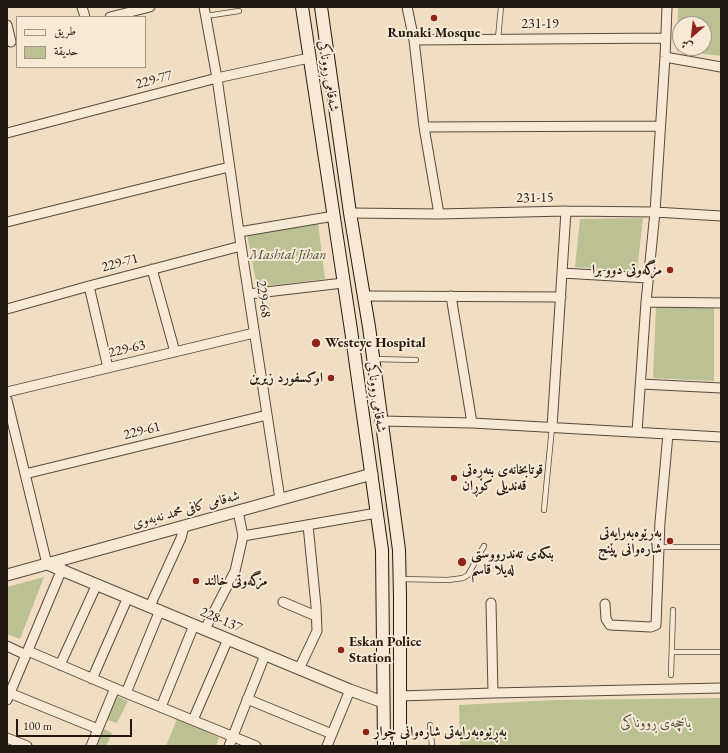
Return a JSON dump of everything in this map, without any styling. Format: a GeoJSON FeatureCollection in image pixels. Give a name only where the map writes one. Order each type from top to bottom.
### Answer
{"type":"FeatureCollection","features":[{"type":"Feature","properties":{"kind":"main road","name":"شەقامی ڕووناکی"},"geometry":{"type":"LineString","coordinates":[[302,7],[382,550],[384,597],[384,746]]}},
{"type":"Feature","properties":{"kind":"main road","name":"شەقامی ڕووناکی"},"geometry":{"type":"LineString","coordinates":[[321,7],[350,213],[364,296],[399,550],[400,746]]}},
{"type":"Feature","properties":{"kind":"main road"},"geometry":{"type":"LineString","coordinates":[[384,597],[400,597]]}},
{"type":"Feature","properties":{"kind":"street"},"geometry":{"type":"LineString","coordinates":[[113,16],[131,9],[150,7]]}},
{"type":"Feature","properties":{"kind":"street"},"geometry":{"type":"LineString","coordinates":[[407,7],[414,40],[424,127],[439,214]]}},
{"type":"Feature","properties":{"kind":"street"},"geometry":{"type":"LineString","coordinates":[[638,432],[646,302],[655,212],[668,7]]}},
{"type":"Feature","properties":{"kind":"street","name":"229-68"},"geometry":{"type":"LineString","coordinates":[[205,12],[217,78],[229,167],[280,499]]}},
{"type":"Feature","properties":{"kind":"street"},"geometry":{"type":"LineString","coordinates":[[7,25],[12,41]]}},
{"type":"Feature","properties":{"kind":"street","name":"231-19"},"geometry":{"type":"LineString","coordinates":[[414,40],[498,38],[666,38]]}},
{"type":"Feature","properties":{"kind":"street"},"geometry":{"type":"LineString","coordinates":[[665,57],[721,67]]}},
{"type":"Feature","properties":{"kind":"street","name":"229-77"},"geometry":{"type":"LineString","coordinates":[[7,133],[217,78],[309,58]]}},
{"type":"Feature","properties":{"kind":"street"},"geometry":{"type":"LineString","coordinates":[[424,127],[660,126]]}},
{"type":"Feature","properties":{"kind":"street"},"geometry":{"type":"LineString","coordinates":[[7,222],[229,167]]}},
{"type":"Feature","properties":{"kind":"street"},"geometry":{"type":"LineString","coordinates":[[552,427],[566,211]]}},
{"type":"Feature","properties":{"kind":"street","name":"231-15"},"geometry":{"type":"LineString","coordinates":[[350,213],[439,214],[566,211],[655,212],[721,216]]}},
{"type":"Feature","properties":{"kind":"street"},"geometry":{"type":"LineString","coordinates":[[239,232],[334,216]]}},
{"type":"Feature","properties":{"kind":"street","name":"229-71"},"geometry":{"type":"LineString","coordinates":[[7,309],[241,246]]}},
{"type":"Feature","properties":{"kind":"street"},"geometry":{"type":"LineString","coordinates":[[152,269],[175,352]]}},
{"type":"Feature","properties":{"kind":"street"},"geometry":{"type":"LineString","coordinates":[[562,273],[648,278]]}},
{"type":"Feature","properties":{"kind":"street"},"geometry":{"type":"LineString","coordinates":[[249,294],[343,283]]}},
{"type":"Feature","properties":{"kind":"street"},"geometry":{"type":"LineString","coordinates":[[89,286],[108,368]]}},
{"type":"Feature","properties":{"kind":"street"},"geometry":{"type":"LineString","coordinates":[[364,296],[561,297]]}},
{"type":"Feature","properties":{"kind":"street"},"geometry":{"type":"LineString","coordinates":[[451,296],[472,423]]}},
{"type":"Feature","properties":{"kind":"street"},"geometry":{"type":"LineString","coordinates":[[646,302],[721,303]]}},
{"type":"Feature","properties":{"kind":"street","name":"229-63"},"geometry":{"type":"LineString","coordinates":[[7,392],[254,333]]}},
{"type":"Feature","properties":{"kind":"street"},"geometry":{"type":"LineString","coordinates":[[641,384],[721,388]]}},
{"type":"Feature","properties":{"kind":"street"},"geometry":{"type":"LineString","coordinates":[[7,400],[48,564]]}},
{"type":"Feature","properties":{"kind":"street","name":"229-61"},"geometry":{"type":"LineString","coordinates":[[25,474],[267,416]]}},
{"type":"Feature","properties":{"kind":"street"},"geometry":{"type":"LineString","coordinates":[[381,421],[472,423],[721,437]]}},
{"type":"Feature","properties":{"kind":"street"},"geometry":{"type":"LineString","coordinates":[[605,604],[606,619],[610,625],[651,627],[656,625],[660,522],[668,434]]}},
{"type":"Feature","properties":{"kind":"street","name":"شەقامی کافی محمد نەبەوی"},"geometry":{"type":"LineString","coordinates":[[7,575],[372,474]]}},
{"type":"Feature","properties":{"kind":"street"},"geometry":{"type":"LineString","coordinates":[[205,629],[235,571],[243,536],[238,511]]}},
{"type":"Feature","properties":{"kind":"street"},"geometry":{"type":"LineString","coordinates":[[243,536],[377,513]]}},
{"type":"Feature","properties":{"kind":"street"},"geometry":{"type":"LineString","coordinates":[[299,669],[317,631],[308,525]]}},
{"type":"Feature","properties":{"kind":"street"},"geometry":{"type":"LineString","coordinates":[[126,693],[184,526]]}},
{"type":"Feature","properties":{"kind":"street","name":"228-137"},"geometry":{"type":"LineString","coordinates":[[48,564],[265,655],[383,702]]}},
{"type":"Feature","properties":{"kind":"street"},"geometry":{"type":"LineString","coordinates":[[62,569],[8,696],[98,729]]}},
{"type":"Feature","properties":{"kind":"street"},"geometry":{"type":"LineString","coordinates":[[60,665],[97,584]]}},
{"type":"Feature","properties":{"kind":"street"},"geometry":{"type":"LineString","coordinates":[[92,678],[128,597]]}},
{"type":"Feature","properties":{"kind":"street"},"geometry":{"type":"LineString","coordinates":[[283,602],[316,616]]}},
{"type":"Feature","properties":{"kind":"street"},"geometry":{"type":"LineString","coordinates":[[491,603],[493,693]]}},
{"type":"Feature","properties":{"kind":"street"},"geometry":{"type":"LineString","coordinates":[[162,707],[194,625]]}},
{"type":"Feature","properties":{"kind":"street"},"geometry":{"type":"LineString","coordinates":[[193,720],[228,639]]}},
{"type":"Feature","properties":{"kind":"street"},"geometry":{"type":"LineString","coordinates":[[7,646],[60,665],[256,746]]}},
{"type":"Feature","properties":{"kind":"street"},"geometry":{"type":"LineString","coordinates":[[228,746],[265,655]]}},
{"type":"Feature","properties":{"kind":"street"},"geometry":{"type":"LineString","coordinates":[[91,746],[115,688]]}},
{"type":"Feature","properties":{"kind":"street"},"geometry":{"type":"LineString","coordinates":[[400,696],[721,688]]}},
{"type":"Feature","properties":{"kind":"street"},"geometry":{"type":"LineString","coordinates":[[327,746],[350,690]]}},
{"type":"Feature","properties":{"kind":"street"},"geometry":{"type":"LineString","coordinates":[[247,699],[332,734]]}},
{"type":"Feature","properties":{"kind":"street"},"geometry":{"type":"LineString","coordinates":[[7,738],[27,746]]}},
{"type":"Feature","properties":{"kind":"lane"},"geometry":{"type":"LineString","coordinates":[[498,38],[501,7]]}},
{"type":"Feature","properties":{"kind":"lane"},"geometry":{"type":"LineString","coordinates":[[205,12],[239,11]]}},
{"type":"Feature","properties":{"kind":"lane"},"geometry":{"type":"LineString","coordinates":[[373,359],[416,360]]}},
{"type":"Feature","properties":{"kind":"lane"},"geometry":{"type":"LineString","coordinates":[[544,510],[552,427]]}},
{"type":"Feature","properties":{"kind":"lane"},"geometry":{"type":"LineString","coordinates":[[400,578],[448,580],[463,578],[468,575],[484,546]]}},
{"type":"Feature","properties":{"kind":"lane"},"geometry":{"type":"LineString","coordinates":[[659,547],[721,547]]}},
{"type":"Feature","properties":{"kind":"lane"},"geometry":{"type":"LineString","coordinates":[[671,675],[673,610]]}},
{"type":"Feature","properties":{"kind":"lane"},"geometry":{"type":"LineString","coordinates":[[672,652],[721,652]]}},
{"type":"Feature","properties":{"kind":"lane"},"geometry":{"type":"LineString","coordinates":[[430,724],[432,746]]}},
{"type":"Feature","properties":{"kind":"green space"},"geometry":{"type":"Polygon","coordinates":[[[678,7],[721,7],[721,56],[712,55],[712,16],[678,16],[678,7]]]}},
{"type":"Feature","properties":{"kind":"green space"},"geometry":{"type":"Polygon","coordinates":[[[643,218],[637,271],[575,267],[580,219],[643,218]]]}},
{"type":"Feature","properties":{"kind":"green space","name":"Mashtal Jihan"},"geometry":{"type":"Polygon","coordinates":[[[318,222],[325,279],[257,287],[247,234],[318,222]]]}},
{"type":"Feature","properties":{"kind":"green space"},"geometry":{"type":"Polygon","coordinates":[[[656,306],[714,308],[714,381],[653,378],[656,306]]]}},
{"type":"Feature","properties":{"kind":"green space"},"geometry":{"type":"Polygon","coordinates":[[[44,577],[20,639],[7,634],[7,587],[44,577]]]}},
{"type":"Feature","properties":{"kind":"green space"},"geometry":{"type":"Polygon","coordinates":[[[117,696],[128,701],[117,723],[107,720],[117,696]]]}},
{"type":"Feature","properties":{"kind":"green space","name":"باخچەی ڕووناکی"},"geometry":{"type":"Polygon","coordinates":[[[721,698],[721,746],[460,746],[459,705],[555,700],[721,698]]]}},
{"type":"Feature","properties":{"kind":"green space"},"geometry":{"type":"Polygon","coordinates":[[[177,719],[219,737],[216,746],[166,746],[177,719]]]}},
{"type":"Feature","properties":{"kind":"green space"},"geometry":{"type":"Polygon","coordinates":[[[104,729],[112,733],[106,746],[97,746],[104,729]]]}},
{"type":"Feature","properties":{"kind":"place","name":"Runaki Mosque"},"geometry":{"type":"Point","coordinates":[434,18]}},
{"type":"Feature","properties":{"kind":"place","name":"مزگەوتی دوو برا"},"geometry":{"type":"Point","coordinates":[670,270]}},
{"type":"Feature","properties":{"kind":"place","name":"Westeye Hospital"},"geometry":{"type":"Point","coordinates":[316,343]}},
{"type":"Feature","properties":{"kind":"place","name":"اوكسفورد زيرين"},"geometry":{"type":"Point","coordinates":[331,378]}},
{"type":"Feature","properties":{"kind":"place","name":"قوتابخانەی بنەڕەتی قەندیلی کوڕان"},"geometry":{"type":"Point","coordinates":[454,478]}},
{"type":"Feature","properties":{"kind":"place","name":"بەڕێوەبەرایەتی شارەوانی پێنج"},"geometry":{"type":"Point","coordinates":[670,541]}},
{"type":"Feature","properties":{"kind":"place","name":"بنکەی تەندرووستی لەیلا قاسم"},"geometry":{"type":"Point","coordinates":[462,562]}},
{"type":"Feature","properties":{"kind":"place","name":"مزگەوتی خالند"},"geometry":{"type":"Point","coordinates":[196,581]}},
{"type":"Feature","properties":{"kind":"place","name":"Eskan Police Station"},"geometry":{"type":"Point","coordinates":[341,650]}},
{"type":"Feature","properties":{"kind":"place","name":"بەڕێوەبەرایەتی شارەوانی چوار"},"geometry":{"type":"Point","coordinates":[366,732]}}]}
